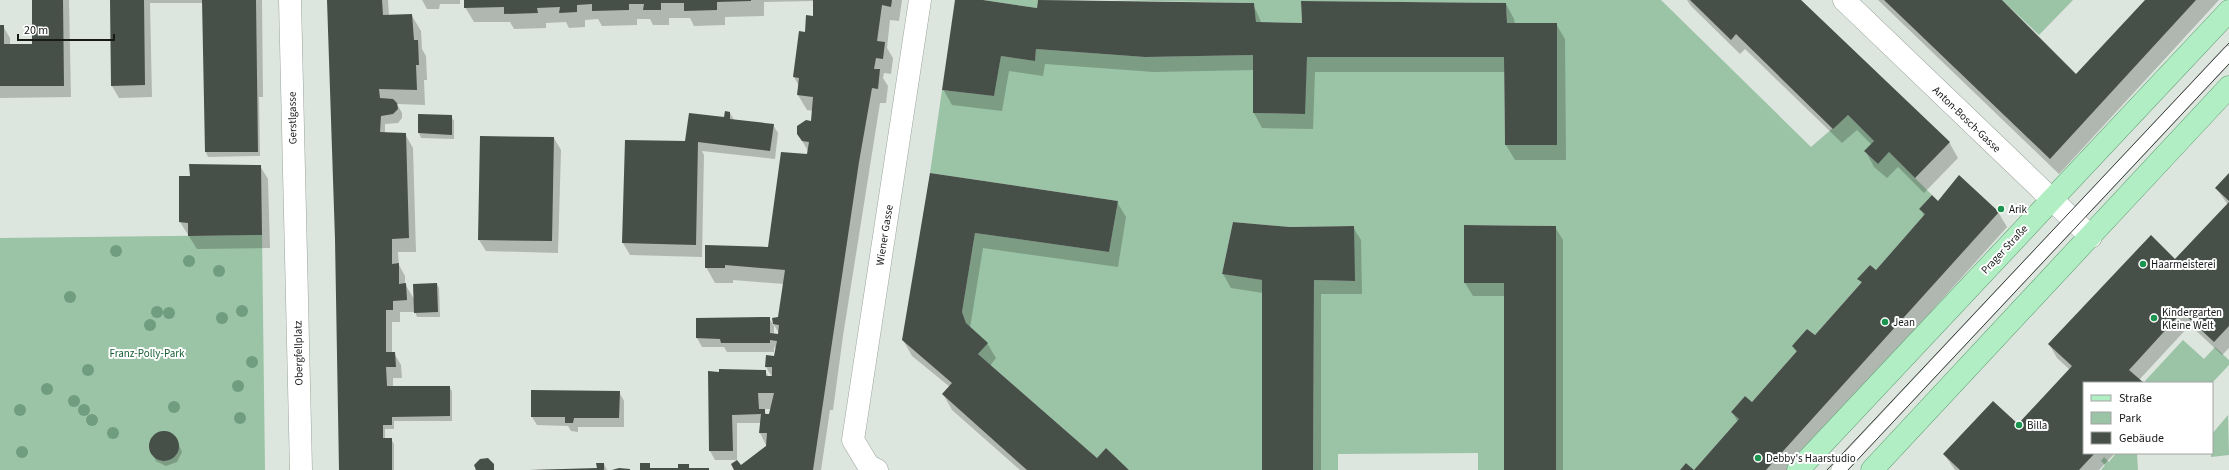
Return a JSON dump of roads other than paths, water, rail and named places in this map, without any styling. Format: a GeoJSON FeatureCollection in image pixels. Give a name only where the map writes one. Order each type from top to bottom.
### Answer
{"type":"FeatureCollection","features":[{"type":"Feature","properties":{"kind":"main road","name":"Prager Straße"},"geometry":{"type":"LineString","coordinates":[[1798,470],[2050,199],[2229,11]]}},
{"type":"Feature","properties":{"kind":"main road"},"geometry":{"type":"LineString","coordinates":[[1872,470],[2091,237],[2229,87]]}},
{"type":"Feature","properties":{"kind":"street","name":"Gerstlgasse"},"geometry":{"type":"LineString","coordinates":[[290,0],[295,237]]}},
{"type":"Feature","properties":{"kind":"street","name":"Wiener Gasse"},"geometry":{"type":"LineString","coordinates":[[870,468],[853,440],[920,0]]}},
{"type":"Feature","properties":{"kind":"street","name":"Anton-Bosch-Gasse"},"geometry":{"type":"LineString","coordinates":[[1844,0],[2091,237]]}},
{"type":"Feature","properties":{"kind":"street","name":"Obergfellplatz"},"geometry":{"type":"LineString","coordinates":[[295,237],[301,470]]}},
{"type":"Feature","properties":{"kind":"lane"},"geometry":{"type":"LineString","coordinates":[[1838,470],[2229,53]]}},
{"type":"Feature","properties":{"kind":"tram line"},"geometry":{"type":"LineString","coordinates":[[1827,470],[2229,43]]}},
{"type":"Feature","properties":{"kind":"tram line"},"geometry":{"type":"LineString","coordinates":[[1848,470],[2229,64]]}},
{"type":"Feature","properties":{"kind":"place","name":"Arik"},"geometry":{"type":"Point","coordinates":[2001,209]}},
{"type":"Feature","properties":{"kind":"place","name":"Haarmeisterei"},"geometry":{"type":"Point","coordinates":[2143,264]}},
{"type":"Feature","properties":{"kind":"place","name":"Kindergarten Kleine Welt"},"geometry":{"type":"Point","coordinates":[2154,318]}},
{"type":"Feature","properties":{"kind":"place","name":"Jean"},"geometry":{"type":"Point","coordinates":[1885,322]}},
{"type":"Feature","properties":{"kind":"place","name":"Billa"},"geometry":{"type":"Point","coordinates":[2019,425]}},
{"type":"Feature","properties":{"kind":"place","name":"Debby's Haarstudio"},"geometry":{"type":"Point","coordinates":[1758,458]}},
{"type":"Feature","properties":{"kind":"park label","name":"Franz-Polly-Park"},"geometry":{"type":"Point","coordinates":[147,353]}}]}
